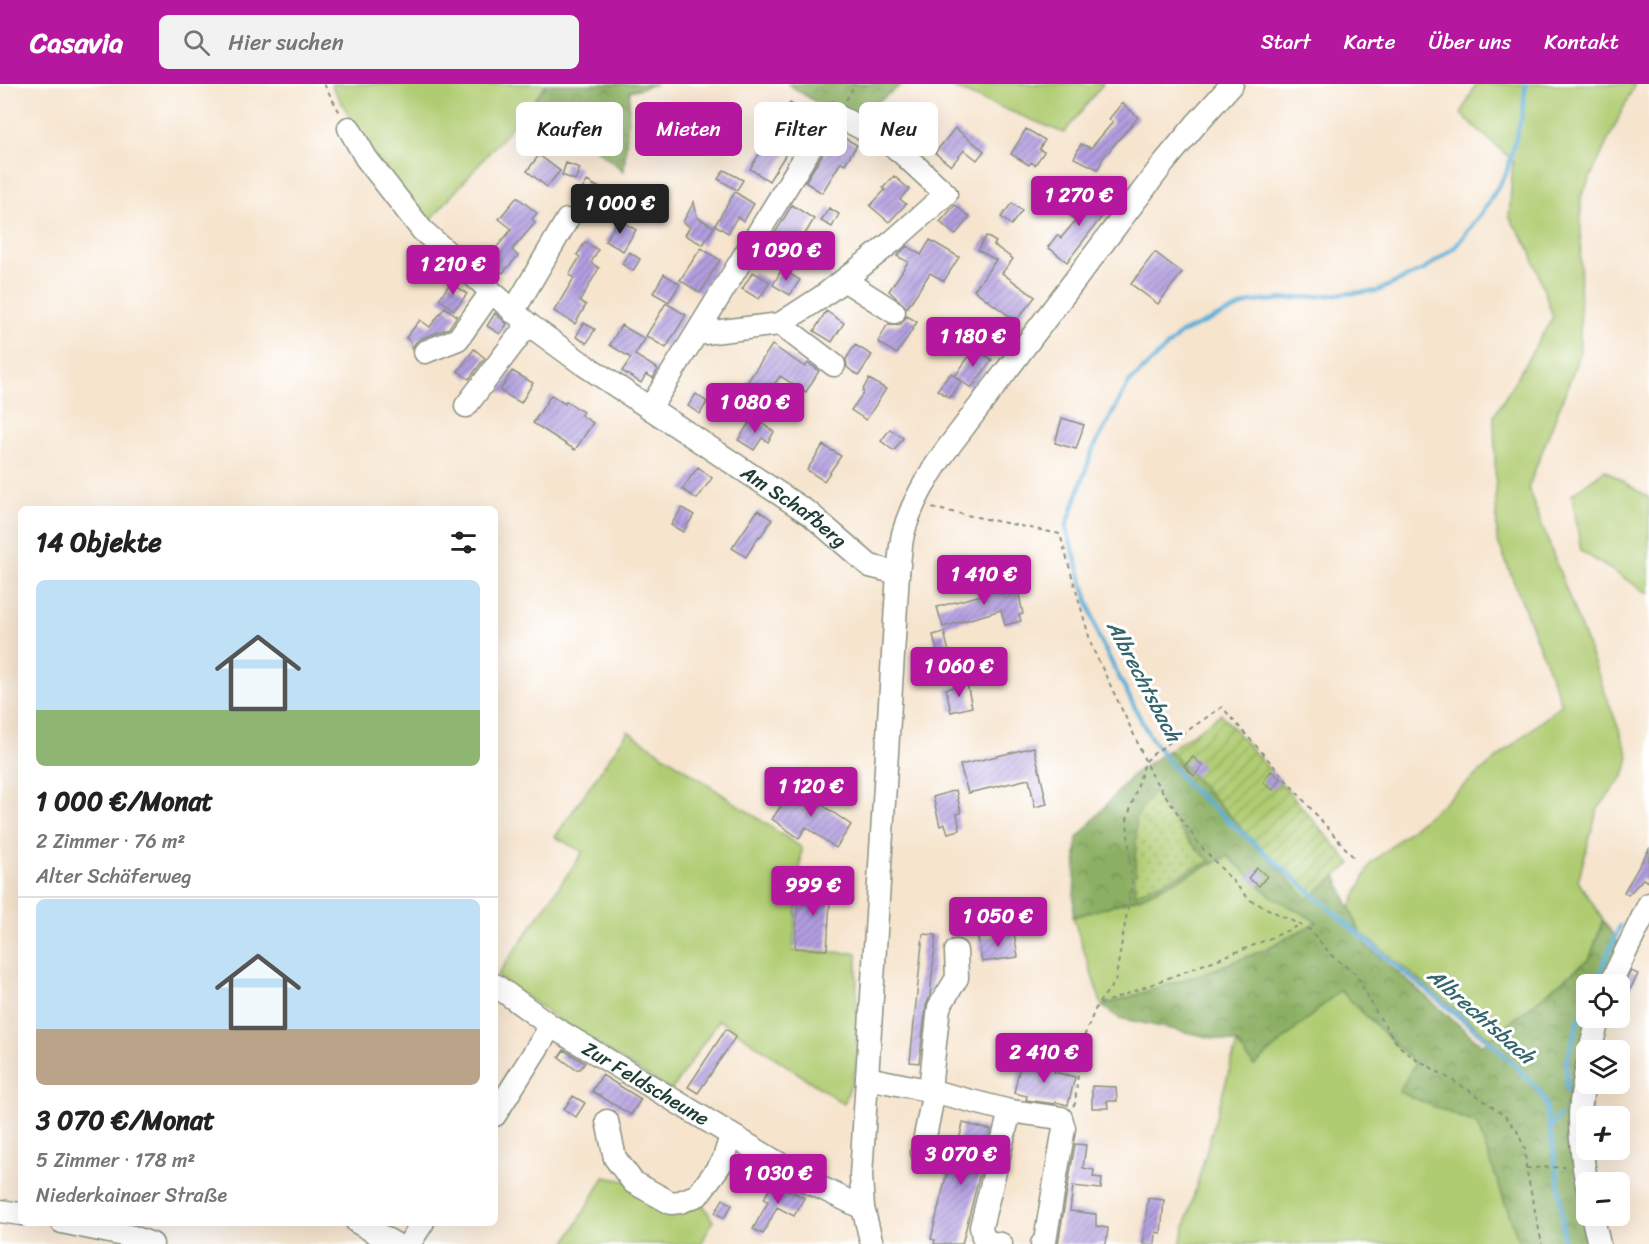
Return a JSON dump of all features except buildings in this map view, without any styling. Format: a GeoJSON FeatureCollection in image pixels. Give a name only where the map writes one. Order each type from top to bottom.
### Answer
{"type":"FeatureCollection","features":[{"type":"Feature","properties":{"kind":"street"},"geometry":{"type":"LineString","coordinates":[[872,1244],[863,1208],[861,1176],[898,573],[903,535],[923,485],[944,453],[1163,164],[1232,84]]}},
{"type":"Feature","properties":{"kind":"street"},"geometry":{"type":"LineString","coordinates":[[650,408],[831,113],[888,142],[946,194],[844,280],[780,324],[696,334]]}},
{"type":"Feature","properties":{"kind":"street","name":"Am Schafberg"},"geometry":{"type":"LineString","coordinates":[[349,128],[366,158],[422,230],[521,318],[580,362],[810,514],[870,566],[898,573]]}},
{"type":"Feature","properties":{"kind":"street"},"geometry":{"type":"LineString","coordinates":[[466,406],[521,318],[567,220]]}},
{"type":"Feature","properties":{"kind":"street"},"geometry":{"type":"LineString","coordinates":[[844,280],[894,312]]}},
{"type":"Feature","properties":{"kind":"street"},"geometry":{"type":"LineString","coordinates":[[425,352],[458,339],[491,292]]}},
{"type":"Feature","properties":{"kind":"street"},"geometry":{"type":"LineString","coordinates":[[780,324],[834,365]]}},
{"type":"Feature","properties":{"kind":"street"},"geometry":{"type":"LineString","coordinates":[[1615,974],[1649,904]]}},
{"type":"Feature","properties":{"kind":"street"},"geometry":{"type":"LineString","coordinates":[[922,1152],[932,1101],[931,1080],[939,1007],[957,978],[956,951]]}},
{"type":"Feature","properties":{"kind":"street","name":"Zur Feldscheune"},"geometry":{"type":"LineString","coordinates":[[498,987],[551,1026],[731,1136],[811,1183],[863,1208]]}},
{"type":"Feature","properties":{"kind":"street"},"geometry":{"type":"LineString","coordinates":[[498,1109],[551,1026]]}},
{"type":"Feature","properties":{"kind":"street"},"geometry":{"type":"LineString","coordinates":[[867,1078],[932,1091],[1010,1111],[1060,1118],[1064,1128],[1045,1241],[1042,1244]]}},
{"type":"Feature","properties":{"kind":"street"},"geometry":{"type":"LineString","coordinates":[[1582,1094],[1580,1117],[1585,1172]]}},
{"type":"Feature","properties":{"kind":"street"},"geometry":{"type":"LineString","coordinates":[[1001,1244],[989,1242],[983,1237],[981,1227],[1010,1111]]}},
{"type":"Feature","properties":{"kind":"street"},"geometry":{"type":"LineString","coordinates":[[607,1121],[615,1158],[633,1182],[671,1203],[698,1195],[723,1161],[731,1136]]}},
{"type":"Feature","properties":{"kind":"street"},"geometry":{"type":"LineString","coordinates":[[81,1226],[133,1237],[152,1244]]}},
{"type":"Feature","properties":{"kind":"street"},"geometry":{"type":"LineString","coordinates":[[364,1226],[395,1244]]}},
{"type":"Feature","properties":{"kind":"street"},"geometry":{"type":"LineString","coordinates":[[409,1244],[420,1226]]}},
{"type":"Feature","properties":{"kind":"street"},"geometry":{"type":"LineString","coordinates":[[1595,1226],[1599,1244]]}},
{"type":"Feature","properties":{"kind":"path"},"geometry":{"type":"LineString","coordinates":[[324,84],[349,128]]}},
{"type":"Feature","properties":{"kind":"path"},"geometry":{"type":"LineString","coordinates":[[914,504],[1060,534],[1092,647],[1136,739],[1150,774],[1198,843],[1250,900],[1310,930],[1334,957],[1356,974],[1376,1012],[1398,1045],[1505,1116],[1517,1131],[1526,1149],[1526,1168],[1542,1244]]}},
{"type":"Feature","properties":{"kind":"path"},"geometry":{"type":"LineString","coordinates":[[1060,1118],[1075,1104],[1081,1044],[1097,1005],[1115,982],[1132,884],[1127,820],[1145,762],[1153,754],[1222,707],[1355,859]]}},
{"type":"Feature","properties":{"kind":"path"},"geometry":{"type":"LineString","coordinates":[[1097,1005],[1252,946],[1300,925]]}},
{"type":"Feature","properties":{"kind":"path"},"geometry":{"type":"LineString","coordinates":[[1526,1168],[1570,1167]]}},
{"type":"Feature","properties":{"kind":"green space"},"geometry":{"type":"Polygon","coordinates":[[[331,84],[546,84],[533,102],[516,102],[516,122],[422,230],[359,133],[331,84]]]}},
{"type":"Feature","properties":{"kind":"green space"},"geometry":{"type":"Polygon","coordinates":[[[546,84],[657,84],[630,91],[624,171],[605,156],[623,156],[623,102],[534,101],[546,84]]]}},
{"type":"Feature","properties":{"kind":"green space"},"geometry":{"type":"Polygon","coordinates":[[[788,84],[903,84],[877,102],[859,102],[859,115],[849,122],[847,121],[847,102],[815,102],[788,84]]]}},
{"type":"Feature","properties":{"kind":"green space"},"geometry":{"type":"Polygon","coordinates":[[[943,84],[1103,84],[1064,133],[943,84]]]}},
{"type":"Feature","properties":{"kind":"green space"},"geometry":{"type":"Polygon","coordinates":[[[1476,84],[1635,84],[1581,197],[1580,354],[1528,488],[1629,756],[1625,774],[1597,810],[1578,881],[1603,920],[1590,958],[1491,1038],[1360,932],[1350,908],[1371,863],[1562,704],[1497,539],[1494,416],[1553,317],[1529,247],[1509,217],[1513,161],[1461,114],[1476,84]]]}},
{"type":"Feature","properties":{"kind":"green space"},"geometry":{"type":"Polygon","coordinates":[[[1605,470],[1649,498],[1649,594],[1581,551],[1572,494],[1605,470]]]}},
{"type":"Feature","properties":{"kind":"green space"},"geometry":{"type":"Polygon","coordinates":[[[1221,714],[1351,864],[1307,899],[1169,750],[1221,714]]]}},
{"type":"Feature","properties":{"kind":"green space"},"geometry":{"type":"Polygon","coordinates":[[[628,731],[802,848],[793,951],[857,953],[856,1069],[844,1104],[719,1020],[671,1091],[560,1021],[498,977],[583,852],[555,837],[628,731]]]}},
{"type":"Feature","properties":{"kind":"green space"},"geometry":{"type":"Polygon","coordinates":[[[1169,750],[1307,899],[1336,876],[1365,944],[1482,1045],[1590,958],[1603,920],[1625,952],[1615,974],[1576,974],[1576,1028],[1598,1028],[1597,1040],[1576,1040],[1576,1094],[1591,1094],[1590,1106],[1576,1106],[1576,1160],[1585,1160],[1584,1172],[1576,1172],[1576,1226],[1589,1226],[1593,1244],[1520,1244],[1477,1124],[1399,1092],[1415,1064],[1340,990],[1254,1066],[1237,1043],[1119,1018],[1102,1006],[1205,973],[1264,950],[1317,922],[1271,896],[1228,856],[1141,897],[1073,917],[1077,839],[1133,774],[1169,750]]]}},
{"type":"Feature","properties":{"kind":"green space"},"geometry":{"type":"Polygon","coordinates":[[[1153,791],[1187,839],[1210,861],[1135,894],[1136,818],[1153,791]]]}},
{"type":"Feature","properties":{"kind":"green space"},"geometry":{"type":"Polygon","coordinates":[[[1228,856],[1271,896],[1318,922],[1264,950],[1205,973],[1102,1006],[1073,917],[1141,897],[1228,856]]]}},
{"type":"Feature","properties":{"kind":"green space"},"geometry":{"type":"Polygon","coordinates":[[[1340,990],[1415,1064],[1399,1092],[1477,1124],[1520,1244],[1180,1244],[1237,1043],[1254,1066],[1340,990]]]}},
{"type":"Feature","properties":{"kind":"green space"},"geometry":{"type":"Polygon","coordinates":[[[604,1177],[632,1182],[660,1199],[698,1196],[713,1221],[701,1244],[565,1244],[604,1177]]]}},
{"type":"Feature","properties":{"kind":"waterway","name":"Albrechtsbach"},"geometry":{"type":"LineString","coordinates":[[1526,84],[1522,115],[1506,174],[1485,208],[1456,246],[1425,269],[1377,291],[1251,302],[1181,333],[1129,383],[1093,449],[1066,527],[1099,638],[1150,737],[1186,784],[1383,955],[1494,1045],[1537,1088],[1545,1100],[1560,1191],[1564,1244]]}},
{"type":"Feature","properties":{"kind":"waterway"},"geometry":{"type":"LineString","coordinates":[[1599,974],[1620,926]]}},
{"type":"Feature","properties":{"kind":"waterway"},"geometry":{"type":"LineString","coordinates":[[1567,1091],[1566,1062],[1576,1028]]}},
{"type":"Feature","properties":{"kind":"waterway"},"geometry":{"type":"LineString","coordinates":[[1551,1128],[1559,1115]]}}]}
